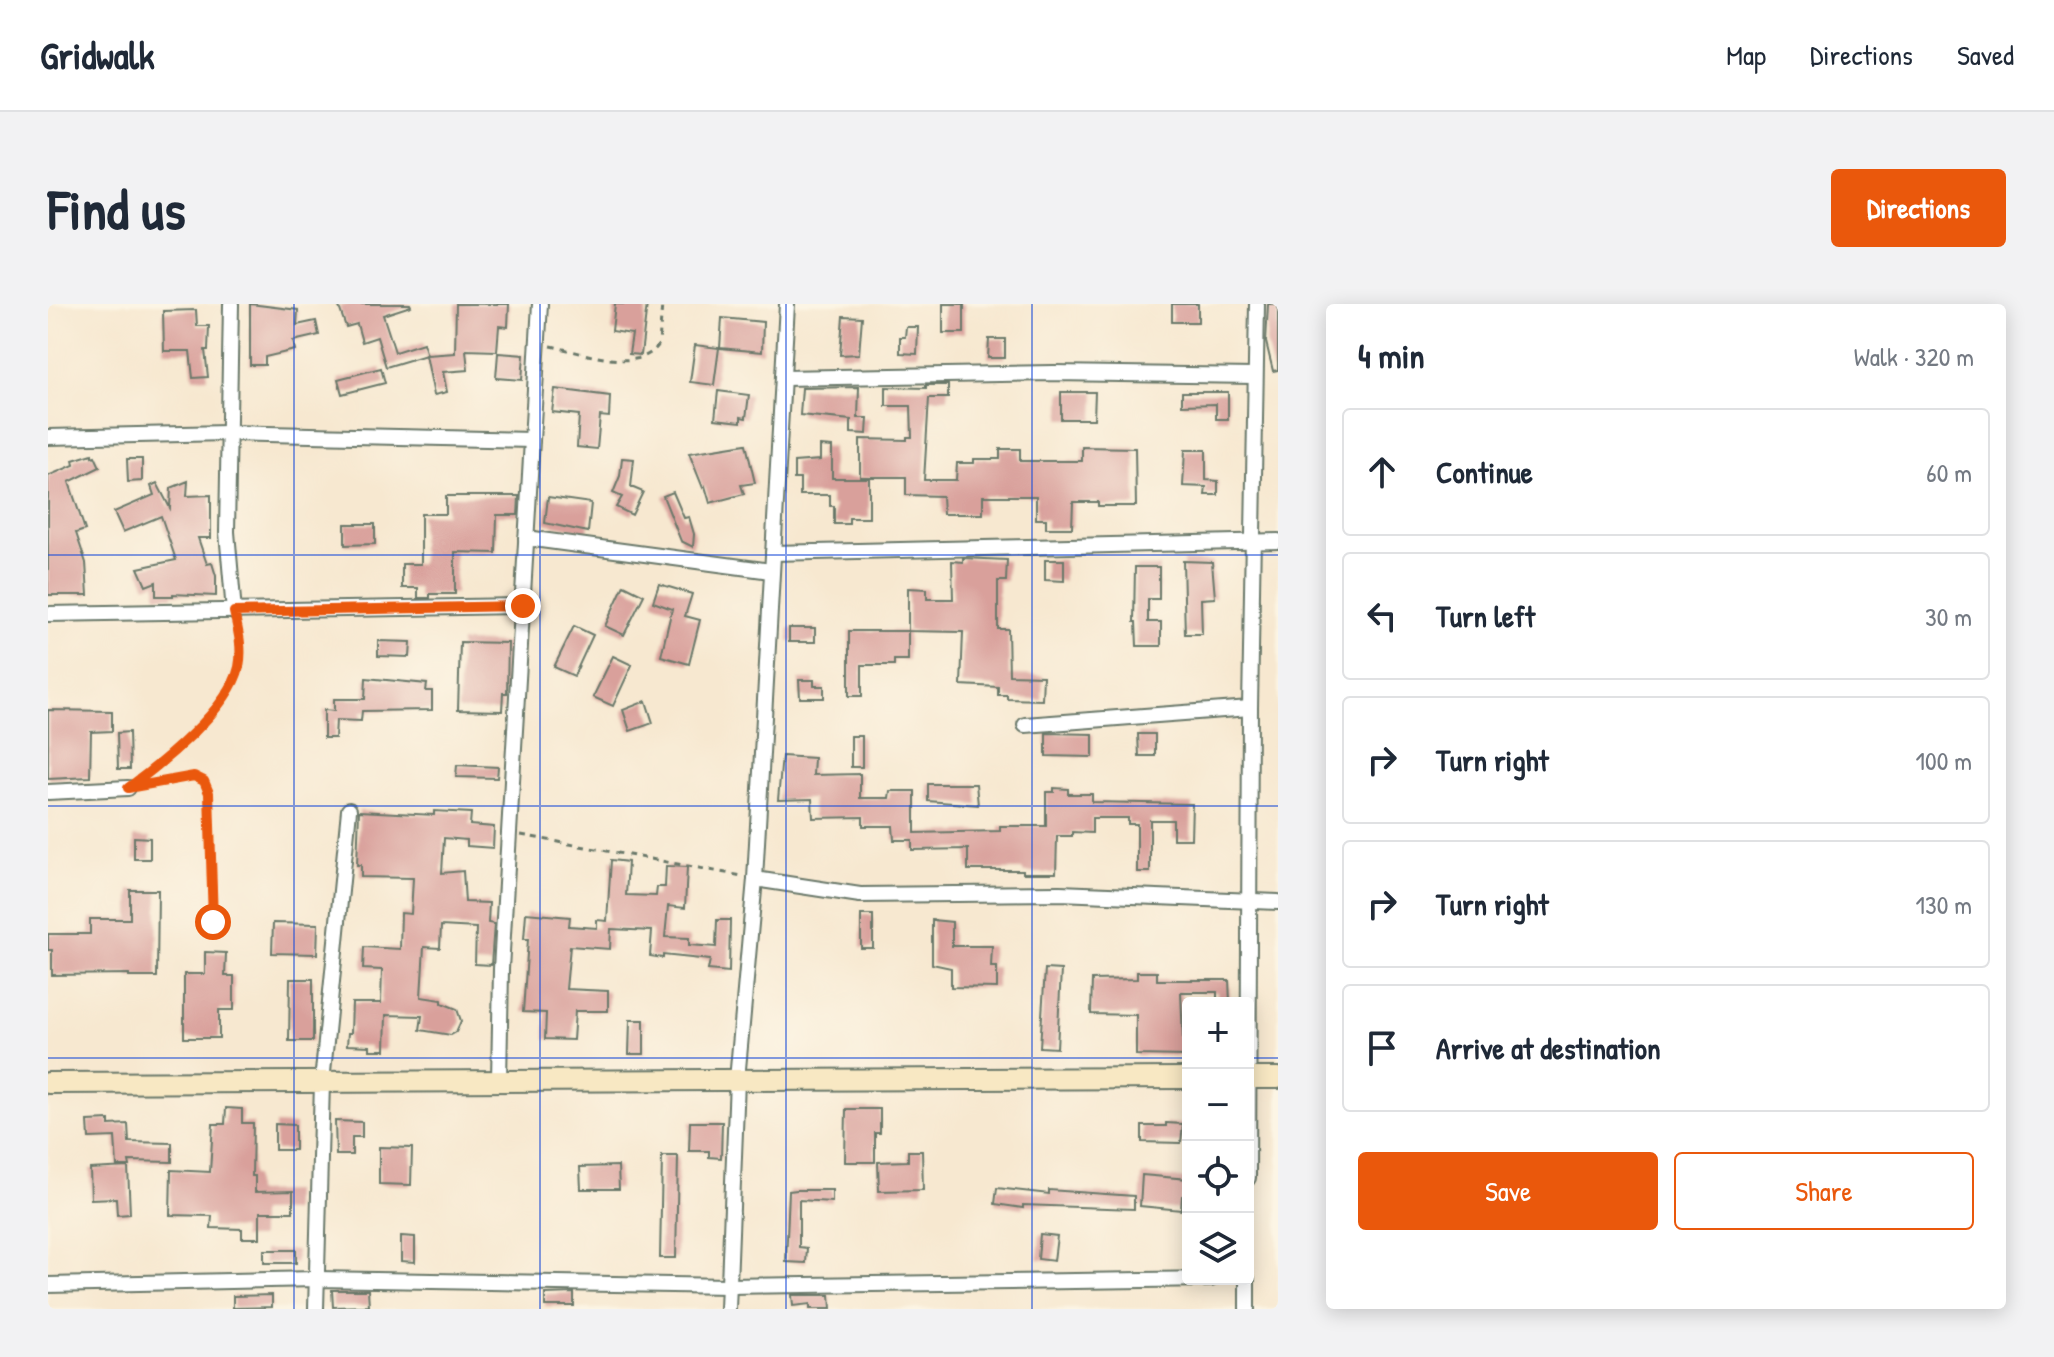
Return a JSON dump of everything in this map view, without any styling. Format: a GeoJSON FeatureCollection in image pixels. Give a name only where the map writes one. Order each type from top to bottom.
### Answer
{"type":"FeatureCollection","features":[{"type":"Feature","properties":{"kind":"street"},"geometry":{"type":"LineString","coordinates":[[231,304],[227,532],[234,612]]}},
{"type":"Feature","properties":{"kind":"street"},"geometry":{"type":"LineString","coordinates":[[499,1081],[501,969],[540,304]]}},
{"type":"Feature","properties":{"kind":"street"},"geometry":{"type":"LineString","coordinates":[[728,1309],[737,1080],[755,879],[787,304]]}},
{"type":"Feature","properties":{"kind":"street"},"geometry":{"type":"LineString","coordinates":[[1249,1069],[1251,542],[1257,304]]}},
{"type":"Feature","properties":{"kind":"street"},"geometry":{"type":"LineString","coordinates":[[783,378],[1054,373],[1254,376]]}},
{"type":"Feature","properties":{"kind":"street"},"geometry":{"type":"LineString","coordinates":[[48,437],[227,433],[532,440]]}},
{"type":"Feature","properties":{"kind":"street"},"geometry":{"type":"LineString","coordinates":[[526,538],[771,571]]}},
{"type":"Feature","properties":{"kind":"street"},"geometry":{"type":"LineString","coordinates":[[773,553],[1278,541]]}},
{"type":"Feature","properties":{"kind":"street"},"geometry":{"type":"LineString","coordinates":[[48,614],[523,606]]}},
{"type":"Feature","properties":{"kind":"street"},"geometry":{"type":"LineString","coordinates":[[1025,725],[1250,708]]}},
{"type":"Feature","properties":{"kind":"street"},"geometry":{"type":"LineString","coordinates":[[48,792],[128,788]]}},
{"type":"Feature","properties":{"kind":"street"},"geometry":{"type":"LineString","coordinates":[[316,1309],[322,1082],[349,810]]}},
{"type":"Feature","properties":{"kind":"street"},"geometry":{"type":"LineString","coordinates":[[755,879],[860,895],[1060,893],[1278,902]]}},
{"type":"Feature","properties":{"kind":"street"},"geometry":{"type":"LineString","coordinates":[[48,1083],[1182,1078]]}},
{"type":"Feature","properties":{"kind":"street"},"geometry":{"type":"LineString","coordinates":[[1254,1078],[1278,1078]]}},
{"type":"Feature","properties":{"kind":"street"},"geometry":{"type":"LineString","coordinates":[[48,1285],[317,1279],[729,1286],[1182,1279]]}},
{"type":"Feature","properties":{"kind":"street"},"geometry":{"type":"LineString","coordinates":[[1247,1285],[1247,1309]]}},
{"type":"Feature","properties":{"kind":"path"},"geometry":{"type":"LineString","coordinates":[[537,344],[638,361],[651,355],[659,344],[662,304]]}},
{"type":"Feature","properties":{"kind":"path"},"geometry":{"type":"LineString","coordinates":[[128,788],[182,745],[225,696],[239,670],[241,655],[241,640],[234,612]]}},
{"type":"Feature","properties":{"kind":"path"},"geometry":{"type":"LineString","coordinates":[[128,788],[194,776],[204,781],[209,793],[213,922]]}},
{"type":"Feature","properties":{"kind":"path"},"geometry":{"type":"LineString","coordinates":[[510,833],[755,879]]}},
{"type":"Feature","properties":{"kind":"building"},"geometry":{"type":"Polygon","coordinates":[[[250,304],[298,310],[297,325],[316,321],[319,335],[293,341],[295,350],[265,357],[265,365],[250,365],[250,304]]]}},
{"type":"Feature","properties":{"kind":"building"},"geometry":{"type":"Polygon","coordinates":[[[349,304],[410,304],[383,315],[395,352],[423,343],[427,355],[455,353],[456,304],[509,304],[508,327],[499,326],[497,351],[466,350],[468,370],[443,372],[447,392],[434,395],[426,355],[386,367],[377,337],[362,342],[357,324],[346,327],[339,307],[349,304]]]}},
{"type":"Feature","properties":{"kind":"building"},"geometry":{"type":"Polygon","coordinates":[[[615,304],[647,304],[641,355],[629,354],[632,334],[612,331],[615,304]]]}},
{"type":"Feature","properties":{"kind":"building"},"geometry":{"type":"Polygon","coordinates":[[[943,304],[964,304],[964,333],[943,333],[943,304]]]}},
{"type":"Feature","properties":{"kind":"building"},"geometry":{"type":"Polygon","coordinates":[[[1172,304],[1198,304],[1198,322],[1172,322],[1172,304]]]}},
{"type":"Feature","properties":{"kind":"building"},"geometry":{"type":"Polygon","coordinates":[[[1268,304],[1278,304],[1278,370],[1273,371],[1266,342],[1268,304]]]}},
{"type":"Feature","properties":{"kind":"building"},"geometry":{"type":"Polygon","coordinates":[[[196,310],[197,326],[209,326],[208,350],[205,350],[208,377],[193,378],[190,351],[164,351],[163,311],[196,310]]]}},
{"type":"Feature","properties":{"kind":"building"},"geometry":{"type":"Polygon","coordinates":[[[843,316],[862,317],[859,354],[840,355],[843,316]]]}},
{"type":"Feature","properties":{"kind":"building"},"geometry":{"type":"Polygon","coordinates":[[[722,318],[763,322],[762,352],[720,348],[722,318]]]}},
{"type":"Feature","properties":{"kind":"building"},"geometry":{"type":"Polygon","coordinates":[[[906,327],[918,327],[917,354],[900,353],[900,337],[905,337],[906,327]]]}},
{"type":"Feature","properties":{"kind":"building"},"geometry":{"type":"Polygon","coordinates":[[[989,339],[1005,339],[1005,358],[988,358],[989,339]]]}},
{"type":"Feature","properties":{"kind":"building"},"geometry":{"type":"Polygon","coordinates":[[[695,345],[719,348],[714,385],[690,382],[695,345]]]}},
{"type":"Feature","properties":{"kind":"building"},"geometry":{"type":"Polygon","coordinates":[[[498,353],[524,355],[522,380],[496,378],[498,353]]]}},
{"type":"Feature","properties":{"kind":"building"},"geometry":{"type":"Polygon","coordinates":[[[381,368],[385,383],[342,394],[338,379],[381,368]]]}},
{"type":"Feature","properties":{"kind":"building"},"geometry":{"type":"Polygon","coordinates":[[[926,385],[948,385],[948,398],[929,398],[924,480],[956,480],[957,463],[974,463],[974,459],[1000,459],[1000,449],[1020,449],[1020,461],[1082,461],[1082,447],[1135,448],[1136,506],[1098,506],[1098,502],[1073,502],[1072,528],[1046,528],[1046,519],[1036,519],[1036,496],[983,496],[983,514],[943,514],[942,496],[906,495],[906,477],[860,477],[860,439],[907,440],[907,437],[912,437],[911,406],[886,406],[886,387],[926,388],[926,385]]]}},
{"type":"Feature","properties":{"kind":"building"},"geometry":{"type":"Polygon","coordinates":[[[859,387],[858,418],[868,418],[867,434],[851,433],[851,420],[800,415],[802,388],[859,387]]]}},
{"type":"Feature","properties":{"kind":"building"},"geometry":{"type":"Polygon","coordinates":[[[555,389],[610,396],[609,417],[600,416],[597,449],[577,447],[579,415],[552,412],[555,389]]]}},
{"type":"Feature","properties":{"kind":"building"},"geometry":{"type":"Polygon","coordinates":[[[718,391],[749,395],[746,418],[741,417],[741,422],[715,419],[718,391]]]}},
{"type":"Feature","properties":{"kind":"building"},"geometry":{"type":"Polygon","coordinates":[[[1061,392],[1095,392],[1094,419],[1061,419],[1061,392]]]}},
{"type":"Feature","properties":{"kind":"building"},"geometry":{"type":"Polygon","coordinates":[[[1182,392],[1228,392],[1228,419],[1216,419],[1216,404],[1182,405],[1182,392]]]}},
{"type":"Feature","properties":{"kind":"building"},"geometry":{"type":"Polygon","coordinates":[[[746,444],[755,483],[741,485],[744,494],[710,503],[689,453],[746,444]]]}},
{"type":"Feature","properties":{"kind":"building"},"geometry":{"type":"Polygon","coordinates":[[[820,446],[832,447],[832,478],[869,478],[869,518],[849,518],[849,524],[834,524],[834,506],[830,506],[830,495],[800,495],[800,479],[794,479],[794,462],[820,460],[820,446]]]}},
{"type":"Feature","properties":{"kind":"building"},"geometry":{"type":"Polygon","coordinates":[[[1185,450],[1206,450],[1206,480],[1218,481],[1218,495],[1205,495],[1206,487],[1183,486],[1185,450]]]}},
{"type":"Feature","properties":{"kind":"building"},"geometry":{"type":"Polygon","coordinates":[[[92,454],[100,467],[69,482],[85,530],[76,533],[86,563],[88,595],[48,595],[48,476],[74,465],[73,460],[92,454]]]}},
{"type":"Feature","properties":{"kind":"building"},"geometry":{"type":"Polygon","coordinates":[[[622,458],[634,459],[631,487],[643,492],[632,515],[616,507],[622,497],[613,493],[620,476],[622,458]]]}},
{"type":"Feature","properties":{"kind":"building"},"geometry":{"type":"Polygon","coordinates":[[[127,459],[142,459],[142,481],[128,482],[127,459]]]}},
{"type":"Feature","properties":{"kind":"building"},"geometry":{"type":"Polygon","coordinates":[[[188,481],[187,496],[211,495],[211,538],[198,538],[207,564],[212,563],[216,576],[216,596],[156,596],[156,582],[146,586],[138,568],[176,560],[161,516],[123,532],[114,512],[154,495],[151,486],[157,483],[170,508],[171,488],[188,481]]]}},
{"type":"Feature","properties":{"kind":"building"},"geometry":{"type":"Polygon","coordinates":[[[673,492],[684,518],[689,517],[694,534],[693,547],[681,541],[663,496],[673,492]]]}},
{"type":"Feature","properties":{"kind":"building"},"geometry":{"type":"Polygon","coordinates":[[[446,496],[519,496],[518,515],[497,515],[496,553],[455,552],[455,594],[430,594],[430,598],[418,598],[418,588],[402,588],[402,564],[421,564],[421,514],[446,514],[446,496]]]}},
{"type":"Feature","properties":{"kind":"building"},"geometry":{"type":"Polygon","coordinates":[[[548,497],[591,503],[588,532],[545,523],[548,497]]]}},
{"type":"Feature","properties":{"kind":"building"},"geometry":{"type":"Polygon","coordinates":[[[345,524],[375,524],[375,544],[345,545],[345,524]]]}},
{"type":"Feature","properties":{"kind":"building"},"geometry":{"type":"Polygon","coordinates":[[[963,558],[1007,560],[1006,581],[998,581],[998,629],[1008,629],[1009,675],[1043,676],[1042,700],[1007,699],[1007,695],[998,695],[998,687],[961,685],[963,632],[908,631],[908,588],[927,589],[927,599],[953,599],[952,561],[963,562],[963,558]]]}},
{"type":"Feature","properties":{"kind":"building"},"geometry":{"type":"Polygon","coordinates":[[[1045,560],[1064,560],[1064,581],[1045,580],[1045,560]]]}},
{"type":"Feature","properties":{"kind":"building"},"geometry":{"type":"Polygon","coordinates":[[[1183,561],[1212,562],[1215,598],[1201,599],[1202,634],[1185,634],[1183,561]]]}},
{"type":"Feature","properties":{"kind":"building"},"geometry":{"type":"Polygon","coordinates":[[[1135,567],[1159,567],[1159,599],[1148,599],[1148,622],[1161,622],[1161,646],[1137,646],[1135,567]]]}},
{"type":"Feature","properties":{"kind":"building"},"geometry":{"type":"Polygon","coordinates":[[[659,584],[692,594],[685,616],[700,620],[689,664],[661,656],[672,609],[653,602],[659,584]]]}},
{"type":"Feature","properties":{"kind":"building"},"geometry":{"type":"Polygon","coordinates":[[[624,585],[644,595],[624,635],[605,626],[624,585]]]}},
{"type":"Feature","properties":{"kind":"building"},"geometry":{"type":"Polygon","coordinates":[[[574,626],[593,635],[574,676],[554,667],[574,626]]]}},
{"type":"Feature","properties":{"kind":"building"},"geometry":{"type":"Polygon","coordinates":[[[789,628],[815,628],[815,642],[789,642],[789,628]]]}},
{"type":"Feature","properties":{"kind":"building"},"geometry":{"type":"Polygon","coordinates":[[[849,631],[908,631],[908,660],[894,660],[894,665],[862,665],[862,696],[849,696],[849,631]]]}},
{"type":"Feature","properties":{"kind":"building"},"geometry":{"type":"Polygon","coordinates":[[[378,641],[411,642],[410,657],[378,656],[378,641]]]}},
{"type":"Feature","properties":{"kind":"building"},"geometry":{"type":"Polygon","coordinates":[[[460,642],[508,643],[507,693],[503,693],[502,711],[458,710],[460,642]]]}},
{"type":"Feature","properties":{"kind":"building"},"geometry":{"type":"Polygon","coordinates":[[[613,656],[632,665],[613,706],[593,697],[613,656]]]}},
{"type":"Feature","properties":{"kind":"building"},"geometry":{"type":"Polygon","coordinates":[[[366,678],[427,684],[426,691],[432,691],[432,710],[362,711],[361,721],[336,720],[335,738],[324,738],[324,710],[334,711],[334,699],[365,699],[366,678]]]}},
{"type":"Feature","properties":{"kind":"building"},"geometry":{"type":"Polygon","coordinates":[[[799,680],[814,680],[814,686],[824,686],[824,698],[800,698],[799,680]]]}},
{"type":"Feature","properties":{"kind":"building"},"geometry":{"type":"Polygon","coordinates":[[[646,701],[653,723],[630,731],[623,710],[646,701]]]}},
{"type":"Feature","properties":{"kind":"building"},"geometry":{"type":"Polygon","coordinates":[[[48,710],[112,711],[112,731],[91,732],[90,777],[48,779],[48,710]]]}},
{"type":"Feature","properties":{"kind":"building"},"geometry":{"type":"Polygon","coordinates":[[[129,732],[130,769],[118,769],[117,733],[129,732]]]}},
{"type":"Feature","properties":{"kind":"building"},"geometry":{"type":"Polygon","coordinates":[[[1046,733],[1093,734],[1093,757],[1046,756],[1046,733]]]}},
{"type":"Feature","properties":{"kind":"building"},"geometry":{"type":"Polygon","coordinates":[[[1138,734],[1155,734],[1155,756],[1139,756],[1138,734]]]}},
{"type":"Feature","properties":{"kind":"building"},"geometry":{"type":"Polygon","coordinates":[[[851,736],[862,736],[862,767],[851,767],[851,736]]]}},
{"type":"Feature","properties":{"kind":"building"},"geometry":{"type":"Polygon","coordinates":[[[782,756],[814,758],[813,775],[860,774],[860,798],[889,798],[890,791],[915,791],[915,833],[1000,831],[1000,826],[1046,826],[1046,792],[1054,792],[1054,788],[1068,789],[1068,794],[1092,794],[1092,802],[1192,804],[1191,839],[1173,839],[1173,820],[1150,820],[1150,872],[1137,872],[1137,824],[1128,824],[1128,818],[1092,818],[1092,833],[1072,832],[1072,836],[1057,836],[1056,873],[968,870],[968,849],[912,850],[912,840],[894,840],[893,826],[863,826],[863,817],[813,818],[812,799],[778,800],[782,756]]]}},
{"type":"Feature","properties":{"kind":"building"},"geometry":{"type":"Polygon","coordinates":[[[457,765],[498,767],[497,778],[456,777],[457,765]]]}},
{"type":"Feature","properties":{"kind":"building"},"geometry":{"type":"Polygon","coordinates":[[[928,784],[976,784],[978,805],[928,801],[928,784]]]}},
{"type":"Feature","properties":{"kind":"building"},"geometry":{"type":"Polygon","coordinates":[[[359,811],[434,815],[434,811],[471,813],[470,825],[494,827],[493,848],[467,846],[467,840],[444,838],[442,873],[463,871],[465,902],[489,903],[488,923],[494,924],[491,965],[475,964],[476,928],[441,926],[440,948],[424,947],[421,997],[442,1000],[442,1003],[457,1009],[461,1021],[451,1035],[420,1030],[422,1016],[386,1015],[385,1050],[347,1045],[348,1033],[351,1033],[352,1003],[381,1003],[382,970],[363,969],[364,947],[400,949],[401,913],[411,914],[413,878],[361,877],[361,865],[357,865],[359,811]]]}},
{"type":"Feature","properties":{"kind":"building"},"geometry":{"type":"Polygon","coordinates":[[[134,837],[150,838],[150,859],[134,859],[134,837]]]}},
{"type":"Feature","properties":{"kind":"building"},"geometry":{"type":"Polygon","coordinates":[[[611,860],[628,862],[626,895],[656,896],[657,887],[665,887],[666,866],[687,867],[685,908],[668,906],[665,937],[689,938],[689,945],[716,947],[717,920],[730,920],[729,972],[708,970],[710,960],[650,956],[652,931],[611,929],[610,949],[570,946],[566,989],[608,991],[608,1011],[575,1011],[573,1040],[545,1039],[546,1013],[523,1012],[528,939],[524,939],[526,913],[570,917],[569,926],[597,928],[597,920],[607,921],[611,860]]]}},
{"type":"Feature","properties":{"kind":"building"},"geometry":{"type":"Polygon","coordinates":[[[130,890],[158,890],[157,977],[129,977],[129,974],[52,975],[52,950],[48,950],[48,934],[90,934],[90,919],[130,919],[130,890]]]}},
{"type":"Feature","properties":{"kind":"building"},"geometry":{"type":"Polygon","coordinates":[[[861,915],[873,915],[873,948],[861,948],[861,915]]]}},
{"type":"Feature","properties":{"kind":"building"},"geometry":{"type":"Polygon","coordinates":[[[932,920],[952,922],[952,946],[992,946],[991,967],[997,967],[997,988],[951,987],[951,968],[932,964],[932,920]]]}},
{"type":"Feature","properties":{"kind":"building"},"geometry":{"type":"Polygon","coordinates":[[[273,923],[318,924],[317,954],[272,953],[273,923]]]}},
{"type":"Feature","properties":{"kind":"building"},"geometry":{"type":"Polygon","coordinates":[[[205,952],[226,953],[225,976],[234,976],[234,1010],[219,1010],[219,1038],[184,1038],[184,974],[205,974],[205,952]]]}},
{"type":"Feature","properties":{"kind":"building"},"geometry":{"type":"Polygon","coordinates":[[[1045,969],[1061,970],[1057,1048],[1040,1047],[1045,969]]]}},
{"type":"Feature","properties":{"kind":"building"},"geometry":{"type":"Polygon","coordinates":[[[1137,972],[1157,972],[1157,980],[1229,980],[1230,997],[1217,997],[1217,992],[1181,992],[1182,1056],[1136,1055],[1136,1015],[1091,1014],[1092,980],[1137,979],[1137,972]]]}},
{"type":"Feature","properties":{"kind":"building"},"geometry":{"type":"Polygon","coordinates":[[[290,979],[313,979],[313,1041],[289,1041],[290,979]]]}},
{"type":"Feature","properties":{"kind":"building"},"geometry":{"type":"Polygon","coordinates":[[[630,1020],[644,1020],[644,1054],[629,1054],[630,1020]]]}},
{"type":"Feature","properties":{"kind":"building"},"geometry":{"type":"Polygon","coordinates":[[[226,1108],[242,1109],[242,1123],[253,1123],[252,1176],[255,1176],[255,1192],[293,1191],[293,1212],[260,1212],[260,1238],[242,1238],[242,1229],[211,1228],[212,1216],[170,1215],[171,1170],[210,1172],[213,1124],[225,1124],[226,1108]]]}},
{"type":"Feature","properties":{"kind":"building"},"geometry":{"type":"Polygon","coordinates":[[[846,1109],[880,1109],[880,1133],[875,1133],[875,1162],[845,1162],[846,1109]]]}},
{"type":"Feature","properties":{"kind":"building"},"geometry":{"type":"Polygon","coordinates":[[[109,1120],[109,1125],[128,1124],[129,1142],[172,1143],[172,1162],[129,1161],[130,1166],[117,1166],[115,1137],[89,1138],[88,1121],[109,1120]]]}},
{"type":"Feature","properties":{"kind":"building"},"geometry":{"type":"Polygon","coordinates":[[[335,1121],[362,1122],[362,1137],[352,1137],[352,1155],[336,1155],[335,1121]]]}},
{"type":"Feature","properties":{"kind":"building"},"geometry":{"type":"Polygon","coordinates":[[[690,1122],[722,1122],[721,1158],[709,1157],[709,1151],[689,1151],[690,1122]]]}},
{"type":"Feature","properties":{"kind":"building"},"geometry":{"type":"Polygon","coordinates":[[[1166,1123],[1182,1124],[1181,1143],[1142,1142],[1142,1126],[1166,1126],[1166,1123]]]}},
{"type":"Feature","properties":{"kind":"building"},"geometry":{"type":"Polygon","coordinates":[[[275,1124],[295,1125],[295,1150],[275,1150],[275,1124]]]}},
{"type":"Feature","properties":{"kind":"building"},"geometry":{"type":"Polygon","coordinates":[[[379,1147],[412,1148],[411,1185],[379,1184],[379,1147]]]}},
{"type":"Feature","properties":{"kind":"building"},"geometry":{"type":"Polygon","coordinates":[[[908,1151],[922,1151],[923,1190],[879,1191],[878,1162],[908,1161],[908,1151]]]}},
{"type":"Feature","properties":{"kind":"building"},"geometry":{"type":"Polygon","coordinates":[[[662,1156],[678,1156],[676,1258],[660,1258],[662,1156]]]}},
{"type":"Feature","properties":{"kind":"building"},"geometry":{"type":"Polygon","coordinates":[[[618,1166],[619,1189],[581,1189],[580,1167],[618,1166]]]}},
{"type":"Feature","properties":{"kind":"building"},"geometry":{"type":"Polygon","coordinates":[[[128,1167],[130,1214],[117,1215],[116,1198],[91,1199],[90,1169],[128,1167]]]}},
{"type":"Feature","properties":{"kind":"building"},"geometry":{"type":"Polygon","coordinates":[[[1142,1175],[1182,1178],[1181,1210],[1140,1206],[1142,1175]]]}},
{"type":"Feature","properties":{"kind":"building"},"geometry":{"type":"Polygon","coordinates":[[[997,1188],[1049,1194],[1049,1190],[1134,1196],[1134,1209],[1023,1205],[1023,1208],[995,1204],[997,1188]]]}},
{"type":"Feature","properties":{"kind":"building"},"geometry":{"type":"Polygon","coordinates":[[[832,1190],[832,1202],[799,1200],[799,1247],[807,1248],[806,1263],[786,1262],[789,1191],[832,1190]]]}},
{"type":"Feature","properties":{"kind":"building"},"geometry":{"type":"Polygon","coordinates":[[[1040,1234],[1057,1236],[1054,1261],[1038,1259],[1040,1234]]]}},
{"type":"Feature","properties":{"kind":"building"},"geometry":{"type":"Polygon","coordinates":[[[401,1236],[415,1237],[415,1262],[401,1261],[401,1236]]]}},
{"type":"Feature","properties":{"kind":"building"},"geometry":{"type":"Polygon","coordinates":[[[264,1250],[296,1250],[296,1263],[264,1263],[264,1250]]]}},
{"type":"Feature","properties":{"kind":"building"},"geometry":{"type":"Polygon","coordinates":[[[332,1290],[368,1290],[369,1306],[333,1307],[332,1290]]]}},
{"type":"Feature","properties":{"kind":"building"},"geometry":{"type":"Polygon","coordinates":[[[574,1293],[574,1306],[545,1306],[545,1294],[574,1293]]]}},
{"type":"Feature","properties":{"kind":"building"},"geometry":{"type":"Polygon","coordinates":[[[272,1295],[272,1307],[233,1308],[233,1296],[272,1295]]]}},
{"type":"Feature","properties":{"kind":"building"},"geometry":{"type":"Polygon","coordinates":[[[792,1295],[830,1295],[831,1309],[810,1309],[810,1304],[793,1306],[792,1295]]]}},
{"type":"Feature","properties":{"kind":"route"},"geometry":{"type":"LineString","coordinates":[[213,922],[209,793],[204,781],[194,776],[128,788],[182,745],[225,696],[239,670],[241,655],[241,640],[234,612],[523,606]]}}]}
